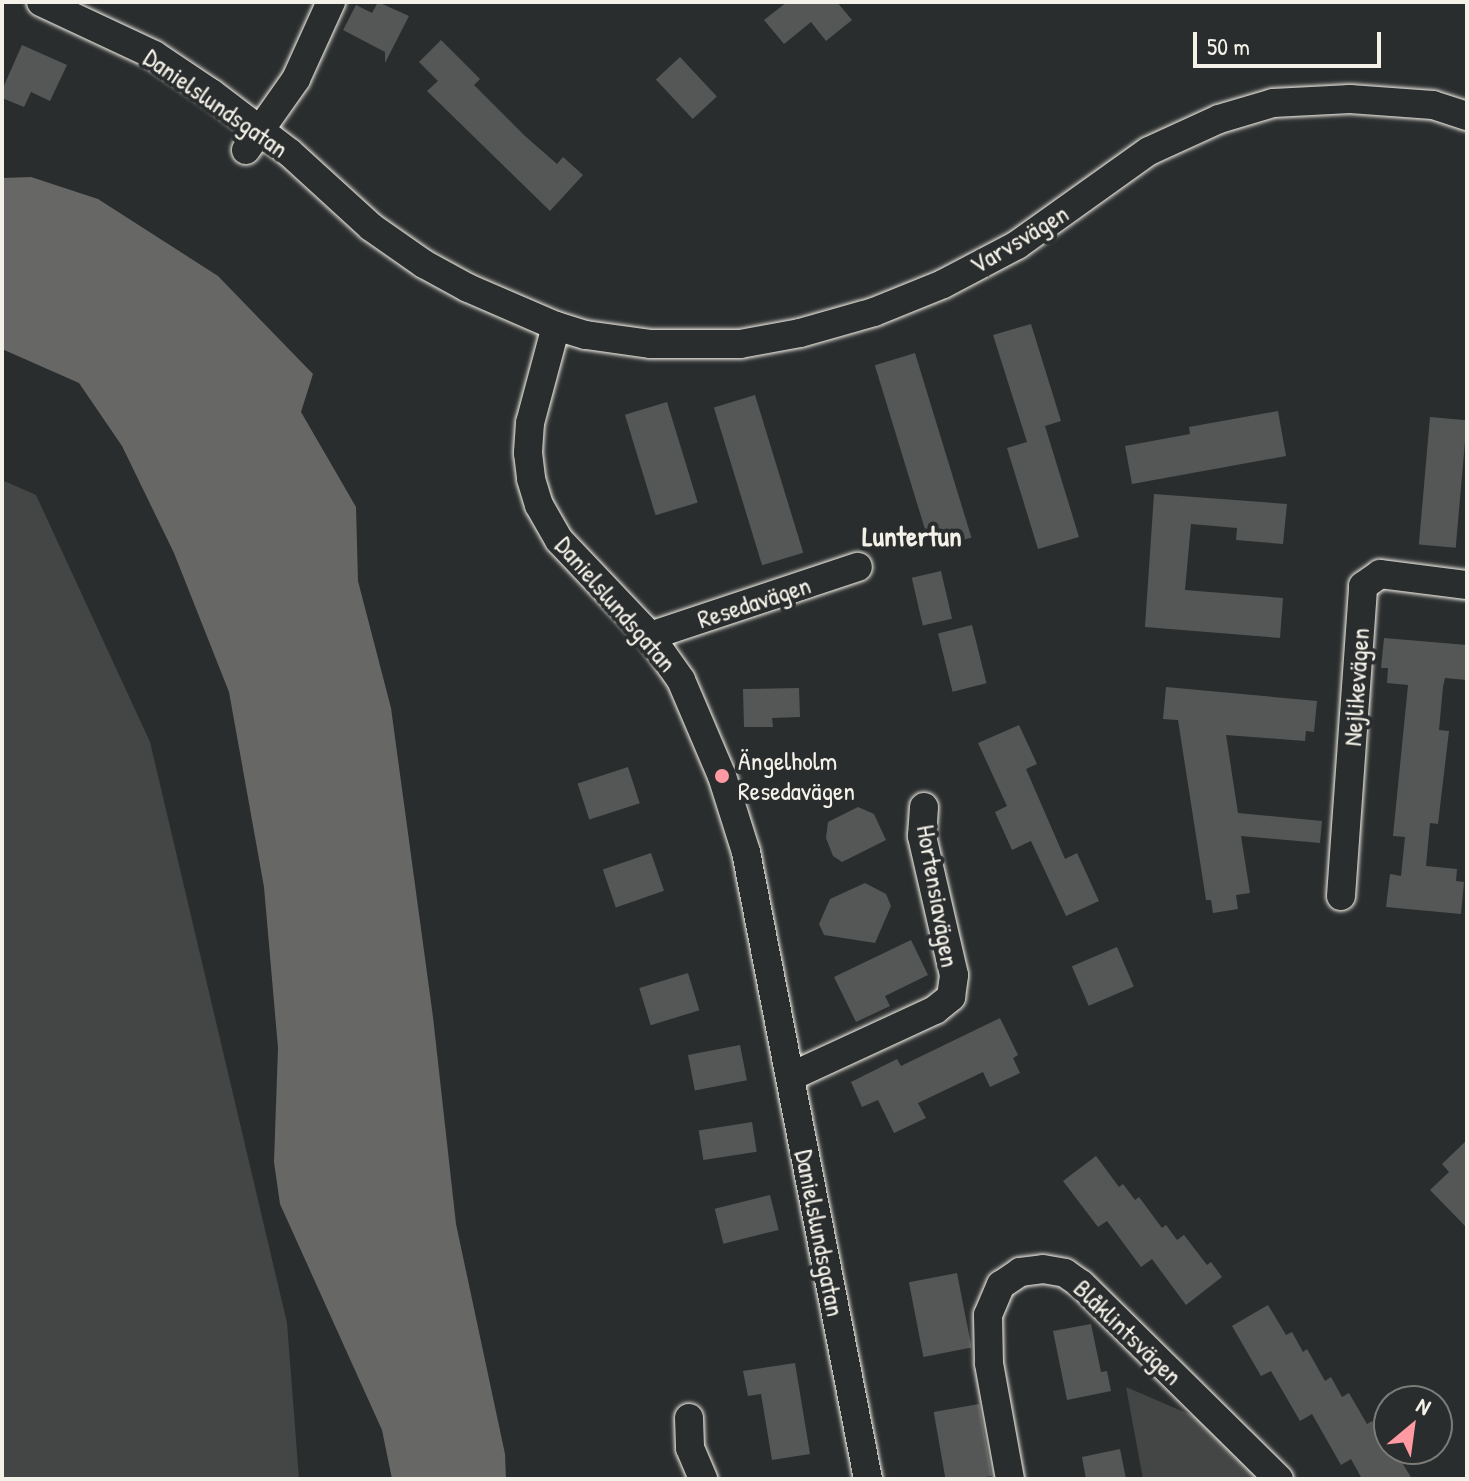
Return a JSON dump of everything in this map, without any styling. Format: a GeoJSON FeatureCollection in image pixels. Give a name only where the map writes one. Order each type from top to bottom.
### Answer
{"type":"FeatureCollection","features":[{"type":"Feature","properties":{"kind":"street","name":"Danielslundsgatan"},"geometry":{"type":"LineString","coordinates":[[41,2],[154,55],[253,140],[389,241],[468,288],[556,326],[530,423],[528,453],[531,479],[539,505],[559,540],[650,636],[681,680],[713,747],[746,852],[868,1479]]}},
{"type":"Feature","properties":{"kind":"street"},"geometry":{"type":"LineString","coordinates":[[253,140],[296,79],[331,2]]}},
{"type":"Feature","properties":{"kind":"street","name":"Varvsvägen"},"geometry":{"type":"LineString","coordinates":[[556,326],[620,341],[681,346],[740,344],[800,333],[874,312],[943,284],[1017,245],[1149,151],[1219,119],[1273,103],[1350,99],[1433,105],[1467,116]]}},
{"type":"Feature","properties":{"kind":"street","name":"Resedavägen"},"geometry":{"type":"LineString","coordinates":[[650,636],[858,567]]}},
{"type":"Feature","properties":{"kind":"street","name":"Nejlikevägen"},"geometry":{"type":"LineString","coordinates":[[1341,896],[1363,586],[1380,574],[1467,585]]}},
{"type":"Feature","properties":{"kind":"street","name":"Hortensiavägen"},"geometry":{"type":"LineString","coordinates":[[790,1077],[935,1010],[951,997],[954,975],[922,836],[924,807]]}},
{"type":"Feature","properties":{"kind":"street","name":"Blåklintsvägen"},"geometry":{"type":"LineString","coordinates":[[1010,1479],[989,1363],[988,1315],[1001,1285],[1020,1272],[1043,1269],[1065,1273],[1081,1284],[1279,1479]]}},
{"type":"Feature","properties":{"kind":"street"},"geometry":{"type":"LineString","coordinates":[[689,1418],[690,1448],[703,1479]]}},
{"type":"Feature","properties":{"kind":"shaded area"},"geometry":{"type":"Polygon","coordinates":[[[31,177],[98,199],[218,276],[313,374],[301,412],[356,507],[358,581],[391,708],[433,1017],[456,1224],[505,1454],[506,1479],[392,1479],[382,1430],[280,1204],[274,1162],[278,1048],[264,887],[229,692],[174,553],[122,446],[79,383],[2,349],[2,178],[31,177]]]}},
{"type":"Feature","properties":{"kind":"shaded area"},"geometry":{"type":"Polygon","coordinates":[[[2,480],[36,495],[150,742],[287,1323],[299,1479],[2,1479],[2,480]]]}},
{"type":"Feature","properties":{"kind":"shaded area"},"geometry":{"type":"Polygon","coordinates":[[[1126,1387],[1212,1424],[1263,1479],[1143,1479],[1126,1387]]]}},
{"type":"Feature","properties":{"kind":"building"},"geometry":{"type":"Polygon","coordinates":[[[378,2],[409,16],[385,63],[385,52],[343,30],[356,5],[372,13],[378,2]]]}},
{"type":"Feature","properties":{"kind":"building"},"geometry":{"type":"Polygon","coordinates":[[[787,2],[837,2],[852,20],[826,41],[811,22],[784,44],[764,20],[787,2]]]}},
{"type":"Feature","properties":{"kind":"building"},"geometry":{"type":"Polygon","coordinates":[[[441,40],[480,79],[474,85],[525,136],[557,164],[563,157],[583,175],[550,211],[427,91],[438,81],[419,62],[441,40]]]}},
{"type":"Feature","properties":{"kind":"building"},"geometry":{"type":"Polygon","coordinates":[[[22,45],[67,65],[50,101],[31,92],[24,107],[2,98],[2,90],[22,45]]]}},
{"type":"Feature","properties":{"kind":"building"},"geometry":{"type":"Polygon","coordinates":[[[680,57],[717,96],[693,119],[656,80],[680,57]]]}},
{"type":"Feature","properties":{"kind":"building"},"geometry":{"type":"Polygon","coordinates":[[[1031,324],[1061,421],[1045,426],[1079,537],[1038,549],[1007,448],[1027,442],[993,335],[1031,324]]]}},
{"type":"Feature","properties":{"kind":"building"},"geometry":{"type":"Polygon","coordinates":[[[915,353],[971,538],[931,550],[875,365],[915,353]]]}},
{"type":"Feature","properties":{"kind":"building"},"geometry":{"type":"Polygon","coordinates":[[[755,395],[803,553],[762,565],[714,408],[755,395]]]}},
{"type":"Feature","properties":{"kind":"building"},"geometry":{"type":"Polygon","coordinates":[[[667,402],[698,502],[656,515],[625,415],[667,402]]]}},
{"type":"Feature","properties":{"kind":"building"},"geometry":{"type":"Polygon","coordinates":[[[1278,411],[1286,456],[1132,484],[1125,446],[1190,434],[1189,427],[1278,411]]]}},
{"type":"Feature","properties":{"kind":"building"},"geometry":{"type":"Polygon","coordinates":[[[1430,417],[1467,420],[1456,548],[1419,545],[1430,417]]]}},
{"type":"Feature","properties":{"kind":"building"},"geometry":{"type":"Polygon","coordinates":[[[1154,494],[1287,504],[1283,544],[1236,540],[1237,528],[1191,524],[1185,590],[1283,598],[1280,638],[1145,627],[1154,494]]]}},
{"type":"Feature","properties":{"kind":"building"},"geometry":{"type":"Polygon","coordinates":[[[941,571],[952,619],[923,625],[912,578],[941,571]]]}},
{"type":"Feature","properties":{"kind":"building"},"geometry":{"type":"Polygon","coordinates":[[[972,625],[987,683],[953,692],[938,633],[972,625]]]}},
{"type":"Feature","properties":{"kind":"building"},"geometry":{"type":"Polygon","coordinates":[[[1384,638],[1467,645],[1467,680],[1445,678],[1443,687],[1439,730],[1449,731],[1438,824],[1430,823],[1426,866],[1457,869],[1456,881],[1464,882],[1461,914],[1386,907],[1390,874],[1401,876],[1405,837],[1393,836],[1408,685],[1387,683],[1388,668],[1381,668],[1384,638]]]}},
{"type":"Feature","properties":{"kind":"building"},"geometry":{"type":"Polygon","coordinates":[[[1166,687],[1317,701],[1314,732],[1306,731],[1305,741],[1226,735],[1238,813],[1322,821],[1320,843],[1241,836],[1250,893],[1236,895],[1238,909],[1213,913],[1211,900],[1206,900],[1178,720],[1163,719],[1166,687]]]}},
{"type":"Feature","properties":{"kind":"building"},"geometry":{"type":"Polygon","coordinates":[[[799,688],[800,717],[772,718],[773,727],[744,727],[743,689],[799,688]]]}},
{"type":"Feature","properties":{"kind":"building"},"geometry":{"type":"Polygon","coordinates":[[[1019,725],[1037,764],[1026,769],[1065,859],[1077,853],[1099,901],[1066,916],[1031,841],[1012,850],[995,812],[1007,806],[978,743],[1019,725]]]}},
{"type":"Feature","properties":{"kind":"building"},"geometry":{"type":"Polygon","coordinates":[[[628,767],[640,803],[589,820],[578,783],[628,767]]]}},
{"type":"Feature","properties":{"kind":"building"},"geometry":{"type":"Polygon","coordinates":[[[858,807],[874,814],[886,840],[842,862],[833,856],[826,838],[828,822],[858,807]]]}},
{"type":"Feature","properties":{"kind":"building"},"geometry":{"type":"Polygon","coordinates":[[[651,853],[664,891],[616,907],[603,870],[651,853]]]}},
{"type":"Feature","properties":{"kind":"building"},"geometry":{"type":"Polygon","coordinates":[[[865,883],[886,894],[891,906],[875,943],[824,935],[819,924],[830,899],[865,883]]]}},
{"type":"Feature","properties":{"kind":"building"},"geometry":{"type":"Polygon","coordinates":[[[911,940],[928,975],[885,996],[890,1006],[856,1022],[834,977],[911,940]]]}},
{"type":"Feature","properties":{"kind":"building"},"geometry":{"type":"Polygon","coordinates":[[[1117,947],[1134,987],[1089,1006],[1072,966],[1117,947]]]}},
{"type":"Feature","properties":{"kind":"building"},"geometry":{"type":"Polygon","coordinates":[[[688,973],[699,1010],[651,1025],[639,988],[688,973]]]}},
{"type":"Feature","properties":{"kind":"building"},"geometry":{"type":"Polygon","coordinates":[[[1000,1018],[1018,1055],[1013,1058],[1020,1073],[990,1087],[983,1072],[918,1103],[926,1118],[894,1133],[878,1100],[862,1107],[851,1082],[897,1059],[901,1066],[1000,1018]]]}},
{"type":"Feature","properties":{"kind":"building"},"geometry":{"type":"Polygon","coordinates":[[[740,1045],[747,1080],[695,1090],[688,1055],[740,1045]]]}},
{"type":"Feature","properties":{"kind":"building"},"geometry":{"type":"Polygon","coordinates":[[[752,1122],[757,1152],[703,1160],[699,1130],[752,1122]]]}},
{"type":"Feature","properties":{"kind":"building"},"geometry":{"type":"Polygon","coordinates":[[[1467,1140],[1467,1228],[1430,1190],[1449,1172],[1442,1164],[1467,1140]]]}},
{"type":"Feature","properties":{"kind":"building"},"geometry":{"type":"Polygon","coordinates":[[[1096,1156],[1119,1187],[1123,1184],[1135,1200],[1139,1197],[1162,1228],[1166,1225],[1177,1240],[1184,1235],[1207,1265],[1211,1262],[1222,1277],[1186,1305],[1152,1259],[1141,1267],[1107,1221],[1098,1227],[1063,1181],[1096,1156]]]}},
{"type":"Feature","properties":{"kind":"building"},"geometry":{"type":"Polygon","coordinates":[[[770,1195],[779,1230],[723,1244],[715,1209],[770,1195]]]}},
{"type":"Feature","properties":{"kind":"building"},"geometry":{"type":"Polygon","coordinates":[[[957,1273],[972,1348],[923,1357],[909,1282],[957,1273]]]}},
{"type":"Feature","properties":{"kind":"building"},"geometry":{"type":"Polygon","coordinates":[[[1268,1305],[1286,1335],[1292,1332],[1303,1352],[1307,1349],[1325,1381],[1331,1377],[1342,1397],[1349,1393],[1367,1424],[1372,1421],[1373,1465],[1404,1465],[1412,1479],[1362,1479],[1351,1459],[1341,1465],[1312,1414],[1300,1421],[1271,1371],[1261,1376],[1232,1326],[1268,1305]]]}},
{"type":"Feature","properties":{"kind":"building"},"geometry":{"type":"Polygon","coordinates":[[[1091,1324],[1101,1372],[1107,1371],[1111,1391],[1067,1400],[1053,1331],[1091,1324]]]}},
{"type":"Feature","properties":{"kind":"building"},"geometry":{"type":"Polygon","coordinates":[[[795,1363],[810,1454],[772,1460],[761,1394],[748,1396],[743,1371],[795,1363]]]}},
{"type":"Feature","properties":{"kind":"building"},"geometry":{"type":"Polygon","coordinates":[[[979,1404],[992,1476],[946,1479],[934,1412],[979,1404]]]}},
{"type":"Feature","properties":{"kind":"building"},"geometry":{"type":"Polygon","coordinates":[[[1120,1449],[1126,1479],[1086,1479],[1082,1457],[1120,1449]]]}},
{"type":"Feature","properties":{"kind":"place","name":"Ängelholm Resedavägen"},"geometry":{"type":"Point","coordinates":[722,776]}},
{"type":"Feature","properties":{"kind":"district","name":"Luntertun"},"geometry":{"type":"Point","coordinates":[912,536]}}]}
